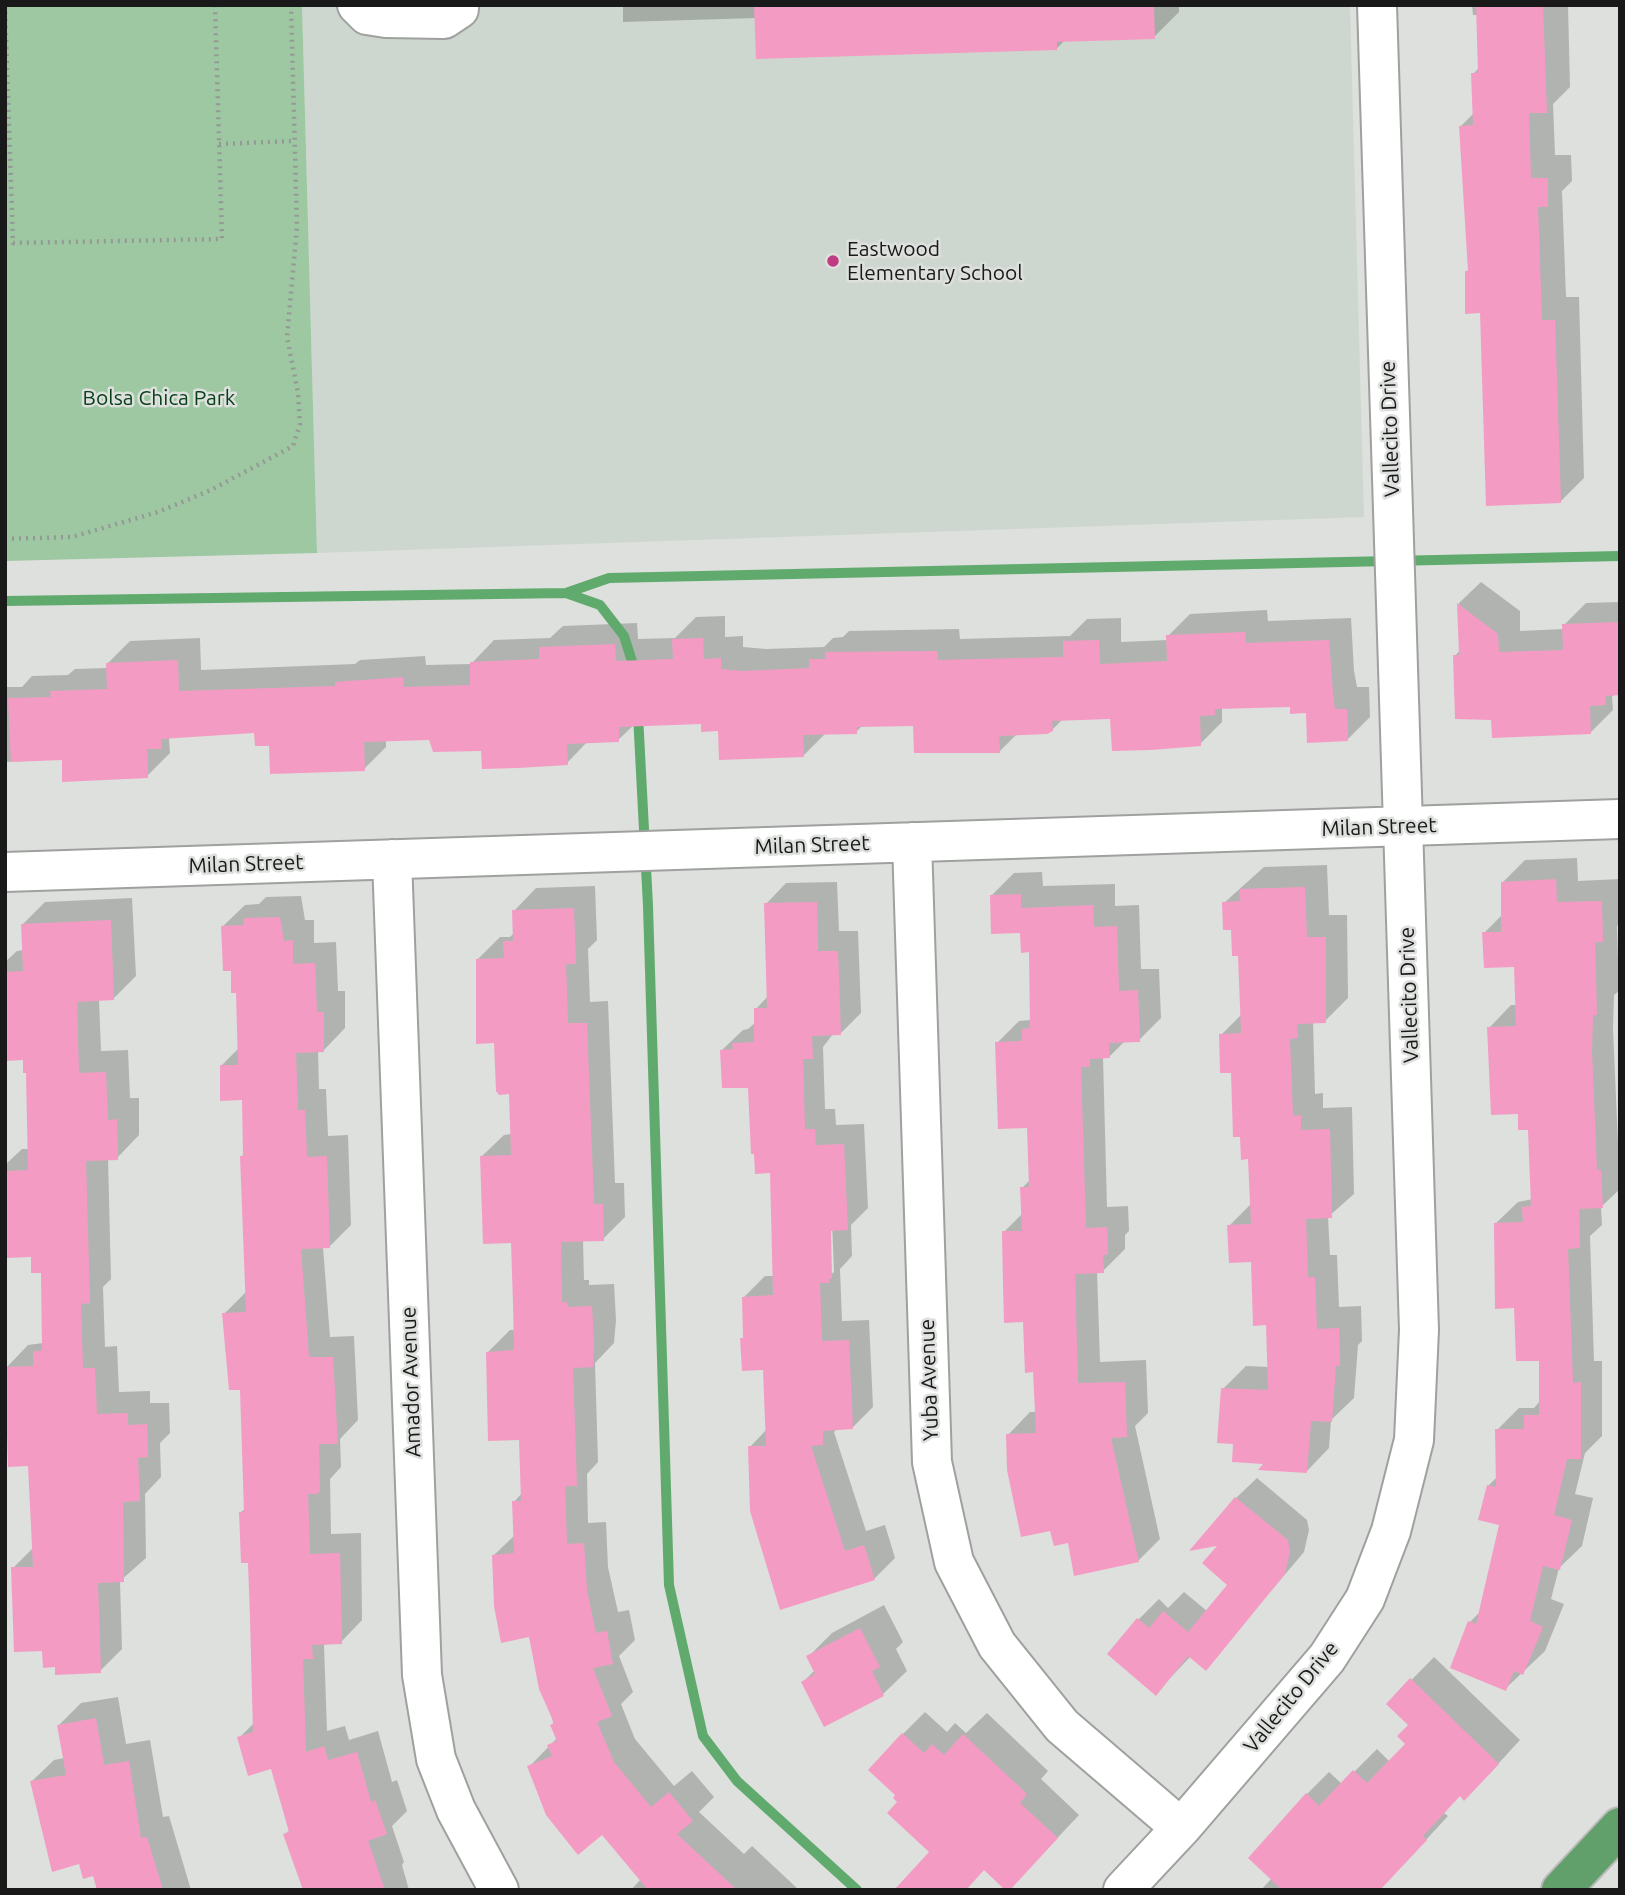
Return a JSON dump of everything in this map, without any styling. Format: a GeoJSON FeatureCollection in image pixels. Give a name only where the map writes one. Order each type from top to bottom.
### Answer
{"type":"FeatureCollection","features":[{"type":"Feature","properties":{"kind":"highway"},"geometry":{"type":"LineString","coordinates":[[1562,1890],[1620,1827]]}},
{"type":"Feature","properties":{"kind":"street"},"geometry":{"type":"LineString","coordinates":[[357,5],[367,15],[386,18],[444,19],[467,7]]}},
{"type":"Feature","properties":{"kind":"street","name":"Vallecito Drive"},"geometry":{"type":"LineString","coordinates":[[1123,1890],[1181,1828],[1327,1658],[1365,1598],[1391,1531],[1414,1440],[1419,1329],[1377,5]]}},
{"type":"Feature","properties":{"kind":"street","name":"Milan Street"},"geometry":{"type":"LineString","coordinates":[[5,872],[1620,819]]}},
{"type":"Feature","properties":{"kind":"street","name":"Yuba Avenue"},"geometry":{"type":"LineString","coordinates":[[912,842],[932,1462],[954,1562],[997,1645],[1062,1726],[1181,1828]]}},
{"type":"Feature","properties":{"kind":"street","name":"Amador Avenue"},"geometry":{"type":"LineString","coordinates":[[392,859],[422,1675],[436,1759],[456,1811],[499,1890]]}},
{"type":"Feature","properties":{"kind":"path"},"geometry":{"type":"LineString","coordinates":[[5,5],[13,243],[222,239],[215,5]]}},
{"type":"Feature","properties":{"kind":"path"},"geometry":{"type":"LineString","coordinates":[[5,540],[72,537],[158,512],[211,490],[293,446],[300,424],[298,393],[287,338],[297,228],[290,5]]}},
{"type":"Feature","properties":{"kind":"path"},"geometry":{"type":"LineString","coordinates":[[219,144],[294,141]]}},
{"type":"Feature","properties":{"kind":"shaded area","name":"Eastwood Elementary School"},"geometry":{"type":"Polygon","coordinates":[[[302,5],[1350,5],[1364,517],[317,553],[302,5]]]}},
{"type":"Feature","properties":{"kind":"green space","name":"Bolsa Chica Park"},"geometry":{"type":"Polygon","coordinates":[[[5,5],[302,5],[317,553],[5,561],[5,5]]]}},
{"type":"Feature","properties":{"kind":"building"},"geometry":{"type":"Polygon","coordinates":[[[754,5],[1154,5],[1155,39],[1057,42],[1057,50],[756,59],[754,5]]]}},
{"type":"Feature","properties":{"kind":"building"},"geometry":{"type":"Polygon","coordinates":[[[1476,5],[1543,5],[1547,113],[1529,113],[1531,178],[1548,178],[1548,207],[1538,207],[1542,320],[1555,320],[1561,503],[1486,506],[1480,313],[1465,314],[1465,271],[1468,271],[1459,126],[1473,125],[1471,73],[1478,73],[1476,5]]]}},
{"type":"Feature","properties":{"kind":"building"},"geometry":{"type":"Polygon","coordinates":[[[1457,603],[1498,634],[1499,652],[1563,650],[1562,624],[1620,622],[1620,695],[1605,696],[1606,705],[1590,706],[1591,734],[1492,738],[1491,720],[1455,719],[1453,655],[1459,655],[1457,603]]]}},
{"type":"Feature","properties":{"kind":"building"},"geometry":{"type":"Polygon","coordinates":[[[1245,632],[1246,643],[1329,640],[1335,709],[1347,709],[1348,741],[1307,743],[1306,713],[1290,714],[1290,707],[1215,709],[1215,715],[1200,716],[1201,746],[1151,750],[1112,751],[1110,719],[1052,721],[1053,731],[1047,734],[999,736],[1000,753],[914,753],[913,726],[857,727],[857,734],[803,735],[804,757],[719,760],[718,731],[701,732],[701,724],[619,727],[619,742],[567,744],[568,765],[518,768],[482,769],[481,751],[433,752],[429,740],[364,742],[365,771],[270,774],[269,746],[255,746],[254,733],[161,739],[162,749],[147,749],[148,778],[62,782],[62,760],[11,762],[8,698],[51,697],[50,691],[107,689],[106,663],[178,660],[179,691],[335,686],[335,682],[403,677],[404,687],[470,685],[470,662],[539,659],[539,647],[615,644],[616,661],[673,659],[672,639],[703,638],[704,659],[721,658],[721,669],[742,671],[809,668],[809,659],[825,659],[825,652],[937,651],[938,660],[1063,657],[1063,641],[1099,640],[1100,664],[1167,661],[1166,635],[1245,632]]]}},
{"type":"Feature","properties":{"kind":"building"},"geometry":{"type":"Polygon","coordinates":[[[1556,879],[1557,902],[1602,901],[1603,942],[1595,942],[1597,1015],[1593,1015],[1592,1052],[1597,1170],[1601,1170],[1603,1208],[1579,1209],[1580,1248],[1568,1249],[1573,1383],[1581,1382],[1581,1459],[1567,1459],[1554,1515],[1572,1520],[1560,1570],[1543,1566],[1530,1621],[1543,1627],[1523,1675],[1514,1671],[1506,1691],[1450,1668],[1468,1621],[1476,1624],[1499,1525],[1478,1520],[1487,1485],[1496,1487],[1495,1429],[1524,1429],[1524,1415],[1539,1415],[1539,1361],[1516,1361],[1514,1308],[1495,1309],[1494,1223],[1523,1222],[1522,1207],[1531,1206],[1528,1130],[1518,1130],[1518,1114],[1491,1115],[1487,1027],[1516,1026],[1514,967],[1484,968],[1482,932],[1501,932],[1501,882],[1556,879]]]}},
{"type":"Feature","properties":{"kind":"building"},"geometry":{"type":"Polygon","coordinates":[[[1305,887],[1307,937],[1326,937],[1326,1023],[1297,1024],[1298,1038],[1290,1039],[1293,1116],[1301,1115],[1301,1130],[1330,1129],[1332,1218],[1306,1219],[1308,1277],[1315,1277],[1317,1329],[1339,1328],[1340,1366],[1336,1366],[1332,1422],[1311,1421],[1307,1473],[1258,1470],[1263,1464],[1232,1462],[1233,1444],[1217,1443],[1221,1388],[1268,1390],[1266,1325],[1253,1326],[1251,1262],[1229,1263],[1227,1225],[1251,1224],[1248,1159],[1241,1160],[1240,1137],[1233,1137],[1231,1073],[1220,1073],[1219,1034],[1241,1033],[1238,956],[1232,956],[1231,930],[1223,930],[1222,902],[1240,901],[1239,889],[1305,887]]]}},
{"type":"Feature","properties":{"kind":"building"},"geometry":{"type":"Polygon","coordinates":[[[1021,894],[1021,908],[1093,905],[1094,927],[1117,926],[1119,991],[1138,990],[1140,1042],[1109,1043],[1110,1058],[1090,1059],[1090,1067],[1081,1067],[1086,1228],[1107,1227],[1108,1255],[1103,1255],[1104,1273],[1075,1274],[1078,1383],[1125,1382],[1127,1437],[1111,1438],[1139,1562],[1074,1576],[1068,1543],[1054,1546],[1050,1531],[1021,1537],[1007,1470],[1006,1434],[1036,1433],[1033,1372],[1025,1373],[1023,1322],[1004,1323],[1002,1231],[1022,1231],[1020,1187],[1029,1187],[1027,1128],[998,1129],[995,1042],[1022,1041],[1022,1029],[1030,1028],[1029,952],[1021,953],[1020,933],[991,934],[990,895],[1021,894]]]}},
{"type":"Feature","properties":{"kind":"building"},"geometry":{"type":"Polygon","coordinates":[[[817,902],[818,951],[838,951],[841,1035],[812,1036],[813,1059],[803,1059],[805,1129],[815,1129],[816,1145],[844,1144],[848,1230],[831,1231],[832,1279],[829,1278],[829,1283],[820,1283],[822,1341],[849,1340],[853,1429],[823,1431],[823,1445],[811,1446],[845,1551],[864,1545],[875,1580],[780,1610],[750,1511],[748,1446],[766,1446],[763,1370],[742,1371],[740,1338],[743,1338],[742,1297],[773,1295],[770,1173],[755,1174],[754,1154],[751,1154],[748,1088],[722,1088],[720,1050],[733,1049],[732,1043],[754,1042],[754,1008],[767,1008],[764,903],[817,902]]]}},
{"type":"Feature","properties":{"kind":"building"},"geometry":{"type":"Polygon","coordinates":[[[574,908],[576,964],[566,964],[568,1023],[587,1023],[594,1204],[603,1204],[604,1241],[561,1242],[562,1302],[567,1302],[568,1307],[592,1306],[594,1343],[593,1367],[573,1368],[577,1486],[565,1486],[567,1544],[584,1543],[587,1590],[596,1633],[607,1631],[613,1664],[593,1668],[612,1716],[597,1722],[614,1762],[651,1807],[669,1792],[693,1821],[677,1834],[737,1890],[648,1890],[602,1835],[578,1855],[546,1815],[527,1766],[552,1756],[547,1745],[557,1741],[550,1725],[554,1723],[539,1689],[529,1637],[501,1643],[494,1606],[492,1555],[514,1553],[512,1501],[521,1501],[519,1440],[488,1441],[486,1352],[514,1350],[513,1304],[511,1243],[483,1244],[480,1156],[511,1155],[509,1094],[499,1095],[496,1091],[494,1043],[476,1044],[476,959],[504,958],[503,941],[513,941],[512,910],[574,908]]]}},
{"type":"Feature","properties":{"kind":"building"},"geometry":{"type":"Polygon","coordinates":[[[280,917],[284,941],[293,940],[293,964],[315,963],[317,1012],[324,1012],[324,1052],[296,1053],[298,1110],[305,1110],[307,1157],[327,1156],[330,1248],[301,1249],[309,1357],[333,1357],[338,1444],[319,1444],[320,1491],[317,1494],[308,1494],[310,1554],[340,1553],[342,1644],[312,1645],[313,1659],[303,1659],[306,1752],[324,1746],[328,1760],[357,1752],[371,1802],[375,1800],[387,1834],[368,1841],[385,1890],[303,1890],[283,1834],[289,1832],[271,1769],[248,1776],[237,1737],[253,1732],[250,1618],[248,1563],[241,1563],[239,1512],[244,1512],[240,1390],[229,1390],[222,1313],[246,1312],[240,1156],[243,1156],[242,1100],[220,1101],[220,1065],[238,1065],[236,993],[231,993],[231,971],[223,971],[221,926],[244,925],[243,918],[280,917]]]}},
{"type":"Feature","properties":{"kind":"building"},"geometry":{"type":"Polygon","coordinates":[[[111,920],[114,1000],[77,1002],[79,1073],[106,1072],[108,1120],[117,1119],[118,1160],[86,1161],[90,1303],[81,1304],[83,1368],[95,1368],[97,1414],[128,1413],[128,1425],[147,1424],[148,1457],[138,1458],[140,1501],[123,1502],[124,1582],[98,1583],[101,1673],[55,1675],[55,1667],[43,1668],[42,1651],[14,1652],[11,1567],[33,1567],[28,1466],[8,1467],[5,1367],[33,1366],[33,1351],[42,1351],[41,1273],[31,1273],[31,1257],[5,1258],[5,1171],[28,1170],[26,1073],[23,1073],[23,1060],[5,1061],[5,972],[23,971],[21,924],[111,920]]]}},
{"type":"Feature","properties":{"kind":"building"},"geometry":{"type":"Polygon","coordinates":[[[1235,1497],[1288,1540],[1290,1551],[1285,1574],[1206,1671],[1188,1656],[1156,1696],[1107,1654],[1137,1618],[1149,1628],[1163,1611],[1188,1632],[1227,1585],[1202,1563],[1217,1546],[1189,1551],[1235,1497]]]}},
{"type":"Feature","properties":{"kind":"building"},"geometry":{"type":"Polygon","coordinates":[[[860,1628],[880,1667],[872,1671],[884,1696],[824,1727],[801,1682],[815,1674],[806,1656],[860,1628]]]}},
{"type":"Feature","properties":{"kind":"building"},"geometry":{"type":"Polygon","coordinates":[[[1410,1678],[1499,1764],[1464,1801],[1460,1796],[1423,1836],[1427,1840],[1380,1890],[1282,1890],[1248,1858],[1306,1793],[1319,1806],[1353,1770],[1367,1783],[1405,1744],[1397,1736],[1408,1725],[1386,1704],[1410,1678]]]}},
{"type":"Feature","properties":{"kind":"building"},"geometry":{"type":"Polygon","coordinates":[[[96,1718],[104,1765],[129,1761],[141,1838],[147,1837],[163,1890],[97,1890],[93,1876],[83,1879],[79,1864],[52,1872],[30,1781],[66,1775],[57,1725],[96,1718]]]}},
{"type":"Feature","properties":{"kind":"building"},"geometry":{"type":"Polygon","coordinates":[[[902,1733],[924,1753],[932,1744],[944,1755],[963,1734],[1027,1794],[1020,1803],[1058,1838],[1010,1890],[1005,1890],[984,1870],[966,1890],[894,1890],[929,1852],[887,1813],[897,1802],[893,1798],[895,1795],[868,1770],[902,1733]]]}},
{"type":"Feature","properties":{"kind":"waterway"},"geometry":{"type":"LineString","coordinates":[[566,593],[609,578],[1620,556]]}},
{"type":"Feature","properties":{"kind":"waterway"},"geometry":{"type":"LineString","coordinates":[[5,601],[566,593],[600,605],[624,636],[636,674]]}},
{"type":"Feature","properties":{"kind":"waterway"},"geometry":{"type":"LineString","coordinates":[[638,715],[648,906],[669,1585],[703,1736],[737,1781],[857,1890]]}},
{"type":"Feature","properties":{"kind":"place","name":"Eastwood Elementary School"},"geometry":{"type":"Point","coordinates":[833,261]}}]}
